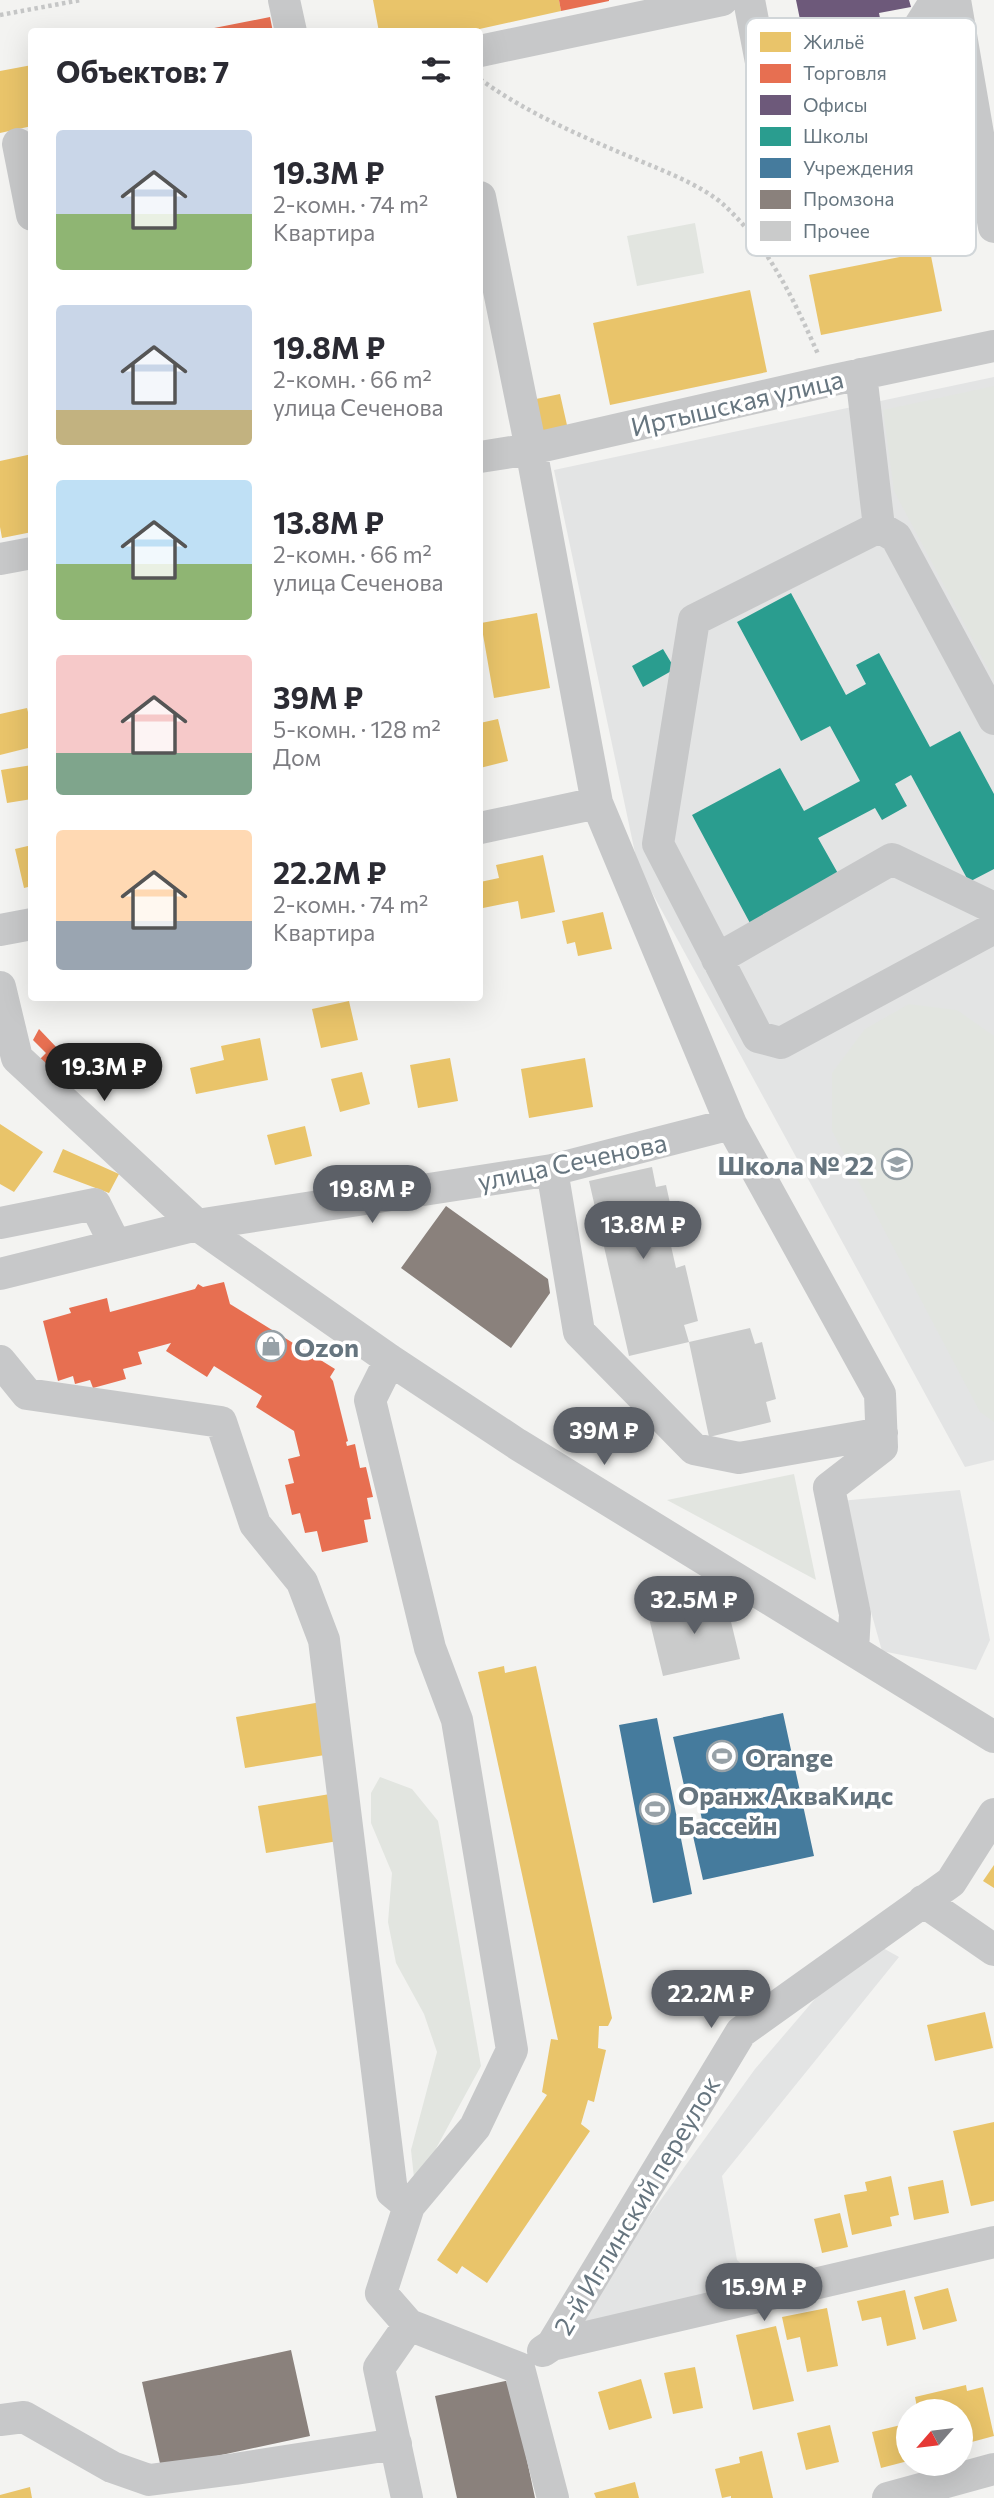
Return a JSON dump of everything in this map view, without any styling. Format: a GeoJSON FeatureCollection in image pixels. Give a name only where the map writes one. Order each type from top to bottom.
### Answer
{"type":"FeatureCollection","features":[{"type":"Feature","properties":{"kind":"street"},"geometry":{"type":"LineString","coordinates":[[284,0],[290,28]]}},
{"type":"Feature","properties":{"kind":"street"},"geometry":{"type":"LineString","coordinates":[[483,50],[722,0]]}},
{"type":"Feature","properties":{"kind":"street"},"geometry":{"type":"LineString","coordinates":[[749,0],[752,18]]}},
{"type":"Feature","properties":{"kind":"street"},"geometry":{"type":"LineString","coordinates":[[925,18],[936,0]]}},
{"type":"Feature","properties":{"kind":"street"},"geometry":{"type":"LineString","coordinates":[[955,0],[959,18]]}},
{"type":"Feature","properties":{"kind":"street"},"geometry":{"type":"LineString","coordinates":[[976,103],[990,172],[994,227]]}},
{"type":"Feature","properties":{"kind":"street"},"geometry":{"type":"LineString","coordinates":[[17,144],[28,196]]}},
{"type":"Feature","properties":{"kind":"street"},"geometry":{"type":"LineString","coordinates":[[483,212],[531,449],[597,803],[731,1124],[880,1394],[882,1447],[829,1488],[855,1614],[853,1650]]}},
{"type":"Feature","properties":{"kind":"street","name":"Иртышская улица"},"geometry":{"type":"LineString","coordinates":[[483,457],[531,449],[994,346]]}},
{"type":"Feature","properties":{"kind":"street"},"geometry":{"type":"LineString","coordinates":[[861,374],[879,527]]}},
{"type":"Feature","properties":{"kind":"street"},"geometry":{"type":"LineString","coordinates":[[879,527],[896,537],[994,719]]}},
{"type":"Feature","properties":{"kind":"street"},"geometry":{"type":"LineString","coordinates":[[879,527],[694,620],[659,844],[758,1037],[781,1043],[994,928]]}},
{"type":"Feature","properties":{"kind":"street"},"geometry":{"type":"LineString","coordinates":[[0,559],[28,554]]}},
{"type":"Feature","properties":{"kind":"street"},"geometry":{"type":"LineString","coordinates":[[483,827],[597,803]]}},
{"type":"Feature","properties":{"kind":"street"},"geometry":{"type":"LineString","coordinates":[[717,959],[892,859],[994,908]]}},
{"type":"Feature","properties":{"kind":"street"},"geometry":{"type":"LineString","coordinates":[[0,930],[28,925]]}},
{"type":"Feature","properties":{"kind":"street"},"geometry":{"type":"LineString","coordinates":[[0,987],[17,1058],[197,1225],[390,1360],[517,1444],[994,1737]]}},
{"type":"Feature","properties":{"kind":"street","name":"улица Сеченова"},"geometry":{"type":"LineString","coordinates":[[0,1274],[197,1225],[552,1170],[731,1124]]}},
{"type":"Feature","properties":{"kind":"street"},"geometry":{"type":"LineString","coordinates":[[552,1170],[579,1332],[694,1449],[739,1458],[882,1433]]}},
{"type":"Feature","properties":{"kind":"street"},"geometry":{"type":"LineString","coordinates":[[0,1223],[95,1204],[115,1244]]}},
{"type":"Feature","properties":{"kind":"street"},"geometry":{"type":"LineString","coordinates":[[390,1360],[370,1400],[430,1648],[457,1720],[512,2050],[475,2127],[409,2206],[381,2293],[409,2325],[519,2368]]}},
{"type":"Feature","properties":{"kind":"street"},"geometry":{"type":"LineString","coordinates":[[0,1361],[27,1394],[221,1422],[255,1524],[302,1582],[324,1640],[392,2192],[409,2206]]}},
{"type":"Feature","properties":{"kind":"street","name":"2-й Иглинский переулок"},"geometry":{"type":"LineString","coordinates":[[552,2345],[741,2032],[951,1882],[994,1814]]}},
{"type":"Feature","properties":{"kind":"street"},"geometry":{"type":"LineString","coordinates":[[923,1901],[994,1950]]}},
{"type":"Feature","properties":{"kind":"street"},"geometry":{"type":"LineString","coordinates":[[519,2368],[552,2345],[994,2242]]}},
{"type":"Feature","properties":{"kind":"street"},"geometry":{"type":"LineString","coordinates":[[407,2498],[379,2368],[409,2325]]}},
{"type":"Feature","properties":{"kind":"street"},"geometry":{"type":"LineString","coordinates":[[519,2368],[553,2498]]}},
{"type":"Feature","properties":{"kind":"street"},"geometry":{"type":"LineString","coordinates":[[0,2420],[24,2417],[150,2489],[235,2469],[396,2444]]}},
{"type":"Feature","properties":{"kind":"street"},"geometry":{"type":"LineString","coordinates":[[888,2498],[994,2469]]}},
{"type":"Feature","properties":{"kind":"path"},"geometry":{"type":"LineString","coordinates":[[0,15],[80,0]]}},
{"type":"Feature","properties":{"kind":"path"},"geometry":{"type":"LineString","coordinates":[[483,81],[533,111],[603,146],[677,177],[724,205],[746,229]]}},
{"type":"Feature","properties":{"kind":"path"},"geometry":{"type":"LineString","coordinates":[[768,256],[795,302],[829,381]]}},
{"type":"Feature","properties":{"kind":"shaded area"},"geometry":{"type":"Polygon","coordinates":[[[695,223],[704,273],[637,286],[627,236],[695,223]]]}},
{"type":"Feature","properties":{"kind":"shaded area","name":"Школа № 22"},"geometry":{"type":"Polygon","coordinates":[[[994,377],[994,1460],[965,1467],[638,867],[554,470],[994,377]]]}},
{"type":"Feature","properties":{"kind":"shaded area"},"geometry":{"type":"Polygon","coordinates":[[[994,386],[994,680],[894,491],[883,410],[994,386]]]}},
{"type":"Feature","properties":{"kind":"shaded area"},"geometry":{"type":"Polygon","coordinates":[[[909,1004],[957,1010],[994,1036],[994,1422],[980,1412],[832,1131],[832,1073],[865,1029],[909,1004]]]}},
{"type":"Feature","properties":{"kind":"shaded area"},"geometry":{"type":"Polygon","coordinates":[[[794,1474],[816,1580],[667,1500],[794,1474]]]}},
{"type":"Feature","properties":{"kind":"shaded area"},"geometry":{"type":"Polygon","coordinates":[[[960,1490],[990,1640],[976,1670],[882,1651],[840,1501],[960,1490]]]}},
{"type":"Feature","properties":{"kind":"shaded area"},"geometry":{"type":"Polygon","coordinates":[[[380,1777],[412,1789],[438,1821],[481,2066],[415,2187],[411,2150],[437,2052],[424,2014],[396,1963],[388,1922],[392,1873],[371,1823],[371,1793],[380,1777]]]}},
{"type":"Feature","properties":{"kind":"shaded area"},"geometry":{"type":"Polygon","coordinates":[[[874,1943],[899,1957],[722,2176],[737,2260],[755,2277],[750,2286],[578,2329],[585,2305],[755,2069],[826,1986],[874,1943]]]}},
{"type":"Feature","properties":{"kind":"building: Жильё"},"geometry":{"type":"Polygon","coordinates":[[[373,0],[559,0],[561,11],[483,28],[378,28],[373,0]]]}},
{"type":"Feature","properties":{"kind":"building: Жильё"},"geometry":{"type":"Polygon","coordinates":[[[28,66],[28,127],[0,133],[0,71],[28,66]]]}},
{"type":"Feature","properties":{"kind":"building: Жильё"},"geometry":{"type":"Polygon","coordinates":[[[905,256],[931,256],[942,311],[821,335],[809,275],[905,256]]]}},
{"type":"Feature","properties":{"kind":"building: Жильё"},"geometry":{"type":"Polygon","coordinates":[[[750,290],[767,372],[610,405],[593,323],[750,290]]]}},
{"type":"Feature","properties":{"kind":"building: Жильё"},"geometry":{"type":"Polygon","coordinates":[[[560,394],[569,434],[544,439],[536,399],[560,394]]]}},
{"type":"Feature","properties":{"kind":"building: Жильё"},"geometry":{"type":"Polygon","coordinates":[[[28,455],[28,533],[2,538],[0,461],[28,455]]]}},
{"type":"Feature","properties":{"kind":"building: Жильё"},"geometry":{"type":"Polygon","coordinates":[[[537,613],[550,688],[494,698],[483,623],[537,613]]]}},
{"type":"Feature","properties":{"kind":"building: Жильё"},"geometry":{"type":"Polygon","coordinates":[[[27,708],[28,748],[0,755],[0,714],[27,708]]]}},
{"type":"Feature","properties":{"kind":"building: Жильё"},"geometry":{"type":"Polygon","coordinates":[[[498,719],[508,761],[483,767],[483,722],[498,719]]]}},
{"type":"Feature","properties":{"kind":"building: Жильё"},"geometry":{"type":"Polygon","coordinates":[[[28,766],[28,800],[7,803],[1,770],[28,766]]]}},
{"type":"Feature","properties":{"kind":"building: Жильё"},"geometry":{"type":"Polygon","coordinates":[[[28,846],[28,887],[24,888],[15,849],[28,846]]]}},
{"type":"Feature","properties":{"kind":"building: Жильё"},"geometry":{"type":"Polygon","coordinates":[[[543,855],[555,912],[521,919],[518,901],[483,908],[483,881],[499,878],[496,865],[543,855]]]}},
{"type":"Feature","properties":{"kind":"building: Жильё"},"geometry":{"type":"Polygon","coordinates":[[[603,912],[612,949],[578,956],[575,942],[567,944],[562,921],[603,912]]]}},
{"type":"Feature","properties":{"kind":"building: Жильё"},"geometry":{"type":"Polygon","coordinates":[[[349,1001],[358,1040],[321,1048],[312,1009],[349,1001]]]}},
{"type":"Feature","properties":{"kind":"building: Жильё"},"geometry":{"type":"Polygon","coordinates":[[[260,1038],[268,1080],[196,1094],[190,1068],[224,1060],[221,1046],[260,1038]]]}},
{"type":"Feature","properties":{"kind":"building: Жильё"},"geometry":{"type":"Polygon","coordinates":[[[450,1058],[458,1101],[418,1108],[410,1065],[450,1058]]]}},
{"type":"Feature","properties":{"kind":"building: Жильё"},"geometry":{"type":"Polygon","coordinates":[[[585,1058],[593,1107],[529,1118],[521,1069],[585,1058]]]}},
{"type":"Feature","properties":{"kind":"building: Жильё"},"geometry":{"type":"Polygon","coordinates":[[[362,1072],[370,1104],[340,1112],[331,1079],[362,1072]]]}},
{"type":"Feature","properties":{"kind":"building: Жильё"},"geometry":{"type":"Polygon","coordinates":[[[0,1124],[43,1152],[14,1192],[0,1184],[0,1124]]]}},
{"type":"Feature","properties":{"kind":"building: Жильё"},"geometry":{"type":"Polygon","coordinates":[[[305,1126],[312,1156],[275,1165],[267,1135],[305,1126]]]}},
{"type":"Feature","properties":{"kind":"building: Жильё"},"geometry":{"type":"Polygon","coordinates":[[[63,1149],[119,1174],[109,1193],[53,1172],[63,1149]]]}},
{"type":"Feature","properties":{"kind":"building: Жильё"},"geometry":{"type":"Polygon","coordinates":[[[504,1666],[505,1673],[536,1666],[612,2018],[608,2026],[599,2026],[598,2048],[606,2050],[594,2102],[588,2100],[581,2124],[590,2131],[487,2283],[462,2266],[457,2274],[437,2260],[547,2095],[542,2092],[551,2039],[558,2040],[478,1672],[504,1666]]]}},
{"type":"Feature","properties":{"kind":"building: Жильё"},"geometry":{"type":"Polygon","coordinates":[[[321,1702],[331,1754],[245,1768],[236,1717],[321,1702]]]}},
{"type":"Feature","properties":{"kind":"building: Жильё"},"geometry":{"type":"Polygon","coordinates":[[[330,1794],[338,1841],[266,1853],[258,1806],[330,1794]]]}},
{"type":"Feature","properties":{"kind":"building: Жильё"},"geometry":{"type":"Polygon","coordinates":[[[994,1865],[994,1888],[983,1881],[994,1865]]]}},
{"type":"Feature","properties":{"kind":"building: Жильё"},"geometry":{"type":"Polygon","coordinates":[[[985,2012],[993,2048],[935,2061],[927,2025],[985,2012]]]}},
{"type":"Feature","properties":{"kind":"building: Жильё"},"geometry":{"type":"Polygon","coordinates":[[[994,2122],[994,2201],[971,2206],[953,2131],[994,2122]]]}},
{"type":"Feature","properties":{"kind":"building: Жильё"},"geometry":{"type":"Polygon","coordinates":[[[891,2176],[899,2215],[890,2217],[892,2226],[852,2235],[844,2195],[867,2191],[865,2182],[891,2176]]]}},
{"type":"Feature","properties":{"kind":"building: Жильё"},"geometry":{"type":"Polygon","coordinates":[[[943,2180],[949,2213],[914,2220],[908,2187],[943,2180]]]}},
{"type":"Feature","properties":{"kind":"building: Жильё"},"geometry":{"type":"Polygon","coordinates":[[[840,2213],[848,2247],[822,2253],[814,2219],[840,2213]]]}},
{"type":"Feature","properties":{"kind":"building: Жильё"},"geometry":{"type":"Polygon","coordinates":[[[948,2288],[957,2321],[923,2330],[914,2297],[948,2288]]]}},
{"type":"Feature","properties":{"kind":"building: Жильё"},"geometry":{"type":"Polygon","coordinates":[[[905,2290],[916,2339],[887,2346],[881,2317],[862,2321],[857,2301],[905,2290]]]}},
{"type":"Feature","properties":{"kind":"building: Жильё"},"geometry":{"type":"Polygon","coordinates":[[[827,2308],[838,2366],[807,2372],[800,2337],[787,2340],[782,2317],[827,2308]]]}},
{"type":"Feature","properties":{"kind":"building: Жильё"},"geometry":{"type":"Polygon","coordinates":[[[776,2326],[794,2401],[753,2410],[736,2335],[776,2326]]]}},
{"type":"Feature","properties":{"kind":"building: Жильё"},"geometry":{"type":"Polygon","coordinates":[[[695,2367],[703,2408],[673,2414],[664,2373],[695,2367]]]}},
{"type":"Feature","properties":{"kind":"building: Жильё"},"geometry":{"type":"Polygon","coordinates":[[[641,2379],[652,2418],[609,2430],[598,2392],[641,2379]]]}},
{"type":"Feature","properties":{"kind":"building: Жильё"},"geometry":{"type":"Polygon","coordinates":[[[966,2385],[967,2391],[983,2387],[994,2436],[973,2442],[973,2399],[915,2397],[966,2385]]]}},
{"type":"Feature","properties":{"kind":"building: Жильё"},"geometry":{"type":"Polygon","coordinates":[[[830,2425],[839,2462],[806,2470],[797,2433],[830,2425]]]}},
{"type":"Feature","properties":{"kind":"building: Жильё"},"geometry":{"type":"Polygon","coordinates":[[[896,2426],[896,2464],[881,2468],[872,2432],[896,2426]]]}},
{"type":"Feature","properties":{"kind":"building: Жильё"},"geometry":{"type":"Polygon","coordinates":[[[762,2451],[773,2498],[722,2498],[715,2469],[740,2463],[739,2457],[762,2451]]]}},
{"type":"Feature","properties":{"kind":"building: Жильё"},"geometry":{"type":"Polygon","coordinates":[[[635,2482],[639,2498],[596,2498],[594,2493],[635,2482]]]}},
{"type":"Feature","properties":{"kind":"building: Жильё"},"geometry":{"type":"Polygon","coordinates":[[[30,2487],[32,2498],[0,2498],[0,2495],[30,2487]]]}},
{"type":"Feature","properties":{"kind":"building: Торговля"},"geometry":{"type":"Polygon","coordinates":[[[559,0],[609,0],[609,1],[561,11],[559,0]]]}},
{"type":"Feature","properties":{"kind":"building: Торговля"},"geometry":{"type":"Polygon","coordinates":[[[270,17],[272,28],[214,28],[270,17]]]}},
{"type":"Feature","properties":{"kind":"building: Торговля"},"geometry":{"type":"Polygon","coordinates":[[[39,1029],[78,1070],[71,1082],[55,1066],[50,1071],[39,1060],[46,1053],[33,1040],[39,1029]]]}},
{"type":"Feature","properties":{"kind":"building: Торговля"},"geometry":{"type":"Polygon","coordinates":[[[224,1282],[230,1304],[335,1369],[330,1377],[348,1441],[347,1446],[355,1444],[360,1468],[366,1467],[373,1497],[367,1498],[371,1519],[364,1520],[368,1542],[322,1552],[317,1531],[305,1533],[300,1513],[292,1515],[285,1485],[294,1483],[288,1459],[300,1456],[294,1431],[256,1407],[262,1396],[214,1366],[207,1377],[166,1351],[171,1343],[138,1352],[142,1364],[123,1369],[126,1379],[93,1388],[90,1380],[75,1384],[73,1376],[58,1381],[43,1321],[71,1313],[69,1308],[107,1298],[110,1312],[195,1289],[198,1284],[203,1287],[224,1282]]]}},
{"type":"Feature","properties":{"kind":"building: Офисы"},"geometry":{"type":"Polygon","coordinates":[[[796,0],[909,0],[911,7],[879,13],[880,18],[800,18],[796,0]]]}},
{"type":"Feature","properties":{"kind":"building: Школы"},"geometry":{"type":"Polygon","coordinates":[[[791,593],[846,695],[866,684],[856,665],[879,653],[930,747],[960,731],[994,794],[994,869],[969,882],[911,775],[895,784],[907,806],[882,820],[875,808],[818,838],[840,877],[751,925],[692,815],[780,768],[804,811],[860,781],[830,726],[801,741],[737,622],[791,593]]]}},
{"type":"Feature","properties":{"kind":"building: Школы"},"geometry":{"type":"Polygon","coordinates":[[[663,649],[675,669],[643,687],[632,666],[663,649]]]}},
{"type":"Feature","properties":{"kind":"building: Учреждения"},"geometry":{"type":"Polygon","coordinates":[[[783,1713],[814,1856],[703,1880],[691,1827],[703,1824],[695,1788],[685,1790],[673,1737],[783,1713]]]}},
{"type":"Feature","properties":{"kind":"building: Учреждения","name":"Оранж АкваКидс Бассейн"},"geometry":{"type":"Polygon","coordinates":[[[657,1718],[692,1894],[653,1903],[619,1725],[657,1718]]]}},
{"type":"Feature","properties":{"kind":"building: Промзона"},"geometry":{"type":"Polygon","coordinates":[[[446,1206],[548,1279],[550,1293],[511,1348],[401,1268],[446,1206]]]}},
{"type":"Feature","properties":{"kind":"building: Промзона"},"geometry":{"type":"Polygon","coordinates":[[[291,2350],[310,2436],[161,2468],[142,2382],[291,2350]]]}},
{"type":"Feature","properties":{"kind":"building: Промзона"},"geometry":{"type":"Polygon","coordinates":[[[510,2380],[535,2498],[457,2498],[435,2396],[510,2380]]]}},
{"type":"Feature","properties":{"kind":"building: Прочее"},"geometry":{"type":"Polygon","coordinates":[[[652,1167],[656,1187],[666,1185],[677,1235],[669,1237],[676,1268],[685,1265],[698,1321],[684,1325],[689,1342],[629,1356],[589,1181],[652,1167]]]}},
{"type":"Feature","properties":{"kind":"building: Прочее"},"geometry":{"type":"Polygon","coordinates":[[[750,1328],[755,1344],[762,1342],[776,1399],[766,1402],[771,1422],[709,1437],[689,1342],[750,1328]]]}},
{"type":"Feature","properties":{"kind":"building: Прочее"},"geometry":{"type":"Polygon","coordinates":[[[725,1597],[740,1659],[663,1676],[648,1614],[725,1597]]]}},
{"type":"Feature","properties":{"kind":"place","name":"Школа № 22"},"geometry":{"type":"Point","coordinates":[897,1164]}},
{"type":"Feature","properties":{"kind":"place","name":"Ozon"},"geometry":{"type":"Point","coordinates":[271,1346]}},
{"type":"Feature","properties":{"kind":"place","name":"Orange"},"geometry":{"type":"Point","coordinates":[722,1756]}},
{"type":"Feature","properties":{"kind":"place","name":"Оранж АкваКидс Бассейн"},"geometry":{"type":"Point","coordinates":[655,1809]}}]}
